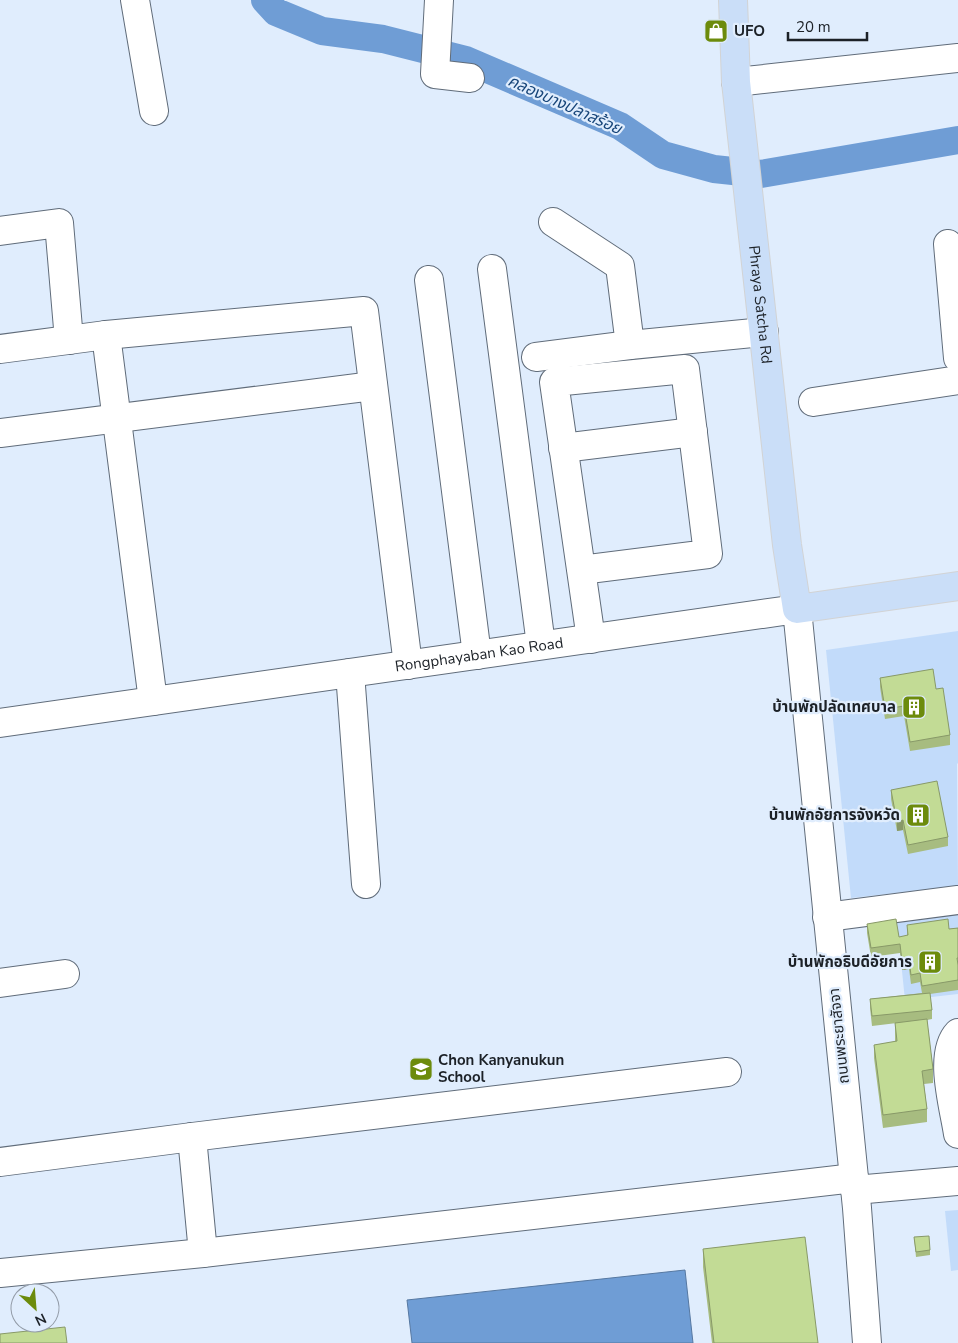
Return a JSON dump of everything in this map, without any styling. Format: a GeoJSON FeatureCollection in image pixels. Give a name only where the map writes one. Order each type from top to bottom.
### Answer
{"type":"FeatureCollection","features":[{"type":"Feature","properties":{"kind":"main road","name":"Phraya Satcha Rd"},"geometry":{"type":"LineString","coordinates":[[733,0],[736,82],[742,141],[787,544],[797,609]]}},
{"type":"Feature","properties":{"kind":"main road","name":"Rongphayaban Kao Road"},"geometry":{"type":"LineString","coordinates":[[797,609],[958,586]]}},
{"type":"Feature","properties":{"kind":"street"},"geometry":{"type":"LineString","coordinates":[[135,0],[154,112]]}},
{"type":"Feature","properties":{"kind":"street"},"geometry":{"type":"LineString","coordinates":[[439,11],[435,74],[470,78]]}},
{"type":"Feature","properties":{"kind":"street"},"geometry":{"type":"LineString","coordinates":[[736,82],[958,58]]}},
{"type":"Feature","properties":{"kind":"street"},"geometry":{"type":"LineString","coordinates":[[553,222],[620,266],[630,346]]}},
{"type":"Feature","properties":{"kind":"street"},"geometry":{"type":"LineString","coordinates":[[0,231],[59,223],[69,340]]}},
{"type":"Feature","properties":{"kind":"street"},"geometry":{"type":"LineString","coordinates":[[948,244],[958,358]]}},
{"type":"Feature","properties":{"kind":"street"},"geometry":{"type":"LineString","coordinates":[[492,268],[541,646]]}},
{"type":"Feature","properties":{"kind":"street"},"geometry":{"type":"LineString","coordinates":[[429,280],[477,655]]}},
{"type":"Feature","properties":{"kind":"street"},"geometry":{"type":"LineString","coordinates":[[0,349],[106,336],[364,310],[408,665]]}},
{"type":"Feature","properties":{"kind":"street"},"geometry":{"type":"LineString","coordinates":[[536,357],[764,332]]}},
{"type":"Feature","properties":{"kind":"street"},"geometry":{"type":"LineString","coordinates":[[106,336],[153,701]]}},
{"type":"Feature","properties":{"kind":"street"},"geometry":{"type":"LineString","coordinates":[[672,341],[675,370]]}},
{"type":"Feature","properties":{"kind":"street"},"geometry":{"type":"LineString","coordinates":[[581,570],[708,554],[686,369],[554,382],[590,639]]}},
{"type":"Feature","properties":{"kind":"street"},"geometry":{"type":"LineString","coordinates":[[813,402],[958,380]]}},
{"type":"Feature","properties":{"kind":"street"},"geometry":{"type":"LineString","coordinates":[[0,433],[373,386]]}},
{"type":"Feature","properties":{"kind":"street"},"geometry":{"type":"LineString","coordinates":[[563,448],[693,432]]}},
{"type":"Feature","properties":{"kind":"street","name":"Rongphayaban Kao Road"},"geometry":{"type":"LineString","coordinates":[[0,723],[797,609]]}},
{"type":"Feature","properties":{"kind":"street","name":"ถนนพระยาสัจจา"},"geometry":{"type":"LineString","coordinates":[[797,609],[854,1184],[867,1343]]}},
{"type":"Feature","properties":{"kind":"street"},"geometry":{"type":"LineString","coordinates":[[350,673],[366,884]]}},
{"type":"Feature","properties":{"kind":"street"},"geometry":{"type":"LineString","coordinates":[[827,917],[958,900]]}},
{"type":"Feature","properties":{"kind":"street"},"geometry":{"type":"LineString","coordinates":[[0,983],[65,974]]}},
{"type":"Feature","properties":{"kind":"street"},"geometry":{"type":"LineString","coordinates":[[958,1033],[952,1039],[948,1067],[958,1134]]}},
{"type":"Feature","properties":{"kind":"street"},"geometry":{"type":"LineString","coordinates":[[0,1162],[728,1072]]}},
{"type":"Feature","properties":{"kind":"street"},"geometry":{"type":"LineString","coordinates":[[192,1137],[203,1253]]}},
{"type":"Feature","properties":{"kind":"street"},"geometry":{"type":"LineString","coordinates":[[0,1272],[203,1253],[854,1184],[958,1181]]}},
{"type":"Feature","properties":{"kind":"shaded area"},"geometry":{"type":"Polygon","coordinates":[[[958,631],[958,886],[851,898],[826,650],[958,631]]]}},
{"type":"Feature","properties":{"kind":"shaded area","name":"บ้านพักอธิบดีอัยการ"},"geometry":{"type":"Polygon","coordinates":[[[958,915],[958,994],[905,1000],[897,923],[958,915]]]}},
{"type":"Feature","properties":{"kind":"shaded area"},"geometry":{"type":"Polygon","coordinates":[[[958,1210],[958,1270],[951,1271],[945,1211],[958,1210]]]}},
{"type":"Feature","properties":{"kind":"water"},"geometry":{"type":"Polygon","coordinates":[[[685,1270],[693,1343],[412,1343],[407,1300],[685,1270]]]}},
{"type":"Feature","properties":{"kind":"building","name":"บ้านพักปลัดเทศบาล"},"geometry":{"type":"Polygon","coordinates":[[[933,669],[936,689],[943,688],[950,735],[910,742],[904,706],[885,709],[880,678],[933,669]]]}},
{"type":"Feature","properties":{"kind":"building","name":"บ้านพักอัยการจังหวัด"},"geometry":{"type":"Polygon","coordinates":[[[937,781],[948,837],[908,845],[903,820],[897,822],[891,790],[937,781]]]}},
{"type":"Feature","properties":{"kind":"building","name":"บ้านพักอธิบดีอัยการ"},"geometry":{"type":"Polygon","coordinates":[[[896,919],[899,937],[908,935],[907,925],[948,919],[949,929],[958,928],[958,980],[922,986],[920,973],[911,975],[909,960],[902,961],[900,944],[871,948],[867,924],[896,919]]]}},
{"type":"Feature","properties":{"kind":"building"},"geometry":{"type":"Polygon","coordinates":[[[930,993],[932,1010],[872,1016],[870,999],[930,993]]]}},
{"type":"Feature","properties":{"kind":"building"},"geometry":{"type":"Polygon","coordinates":[[[927,1019],[933,1069],[922,1071],[927,1109],[883,1115],[874,1045],[897,1041],[895,1023],[927,1019]]]}},
{"type":"Feature","properties":{"kind":"building"},"geometry":{"type":"Polygon","coordinates":[[[929,1236],[930,1250],[916,1252],[914,1237],[929,1236]]]}},
{"type":"Feature","properties":{"kind":"building"},"geometry":{"type":"Polygon","coordinates":[[[805,1237],[818,1343],[714,1343],[703,1249],[805,1237]]]}},
{"type":"Feature","properties":{"kind":"building"},"geometry":{"type":"Polygon","coordinates":[[[65,1327],[67,1343],[0,1343],[0,1334],[60,1333],[60,1328],[65,1327]]]}},
{"type":"Feature","properties":{"kind":"waterway","name":"คลองบางปลาสร้อย"},"geometry":{"type":"LineString","coordinates":[[265,0],[276,12],[322,31],[383,39],[466,60],[620,126],[663,155],[714,169],[761,174],[958,140]]}},
{"type":"Feature","properties":{"kind":"place","name":"UFO"},"geometry":{"type":"Point","coordinates":[716,31]}},
{"type":"Feature","properties":{"kind":"place","name":"บ้านพักปลัดเทศบาล"},"geometry":{"type":"Point","coordinates":[914,707]}},
{"type":"Feature","properties":{"kind":"place","name":"บ้านพักอัยการจังหวัด"},"geometry":{"type":"Point","coordinates":[918,815]}},
{"type":"Feature","properties":{"kind":"place","name":"บ้านพักอธิบดีอัยการ"},"geometry":{"type":"Point","coordinates":[930,962]}},
{"type":"Feature","properties":{"kind":"place","name":"Chon Kanyanukun School"},"geometry":{"type":"Point","coordinates":[421,1069]}}]}
